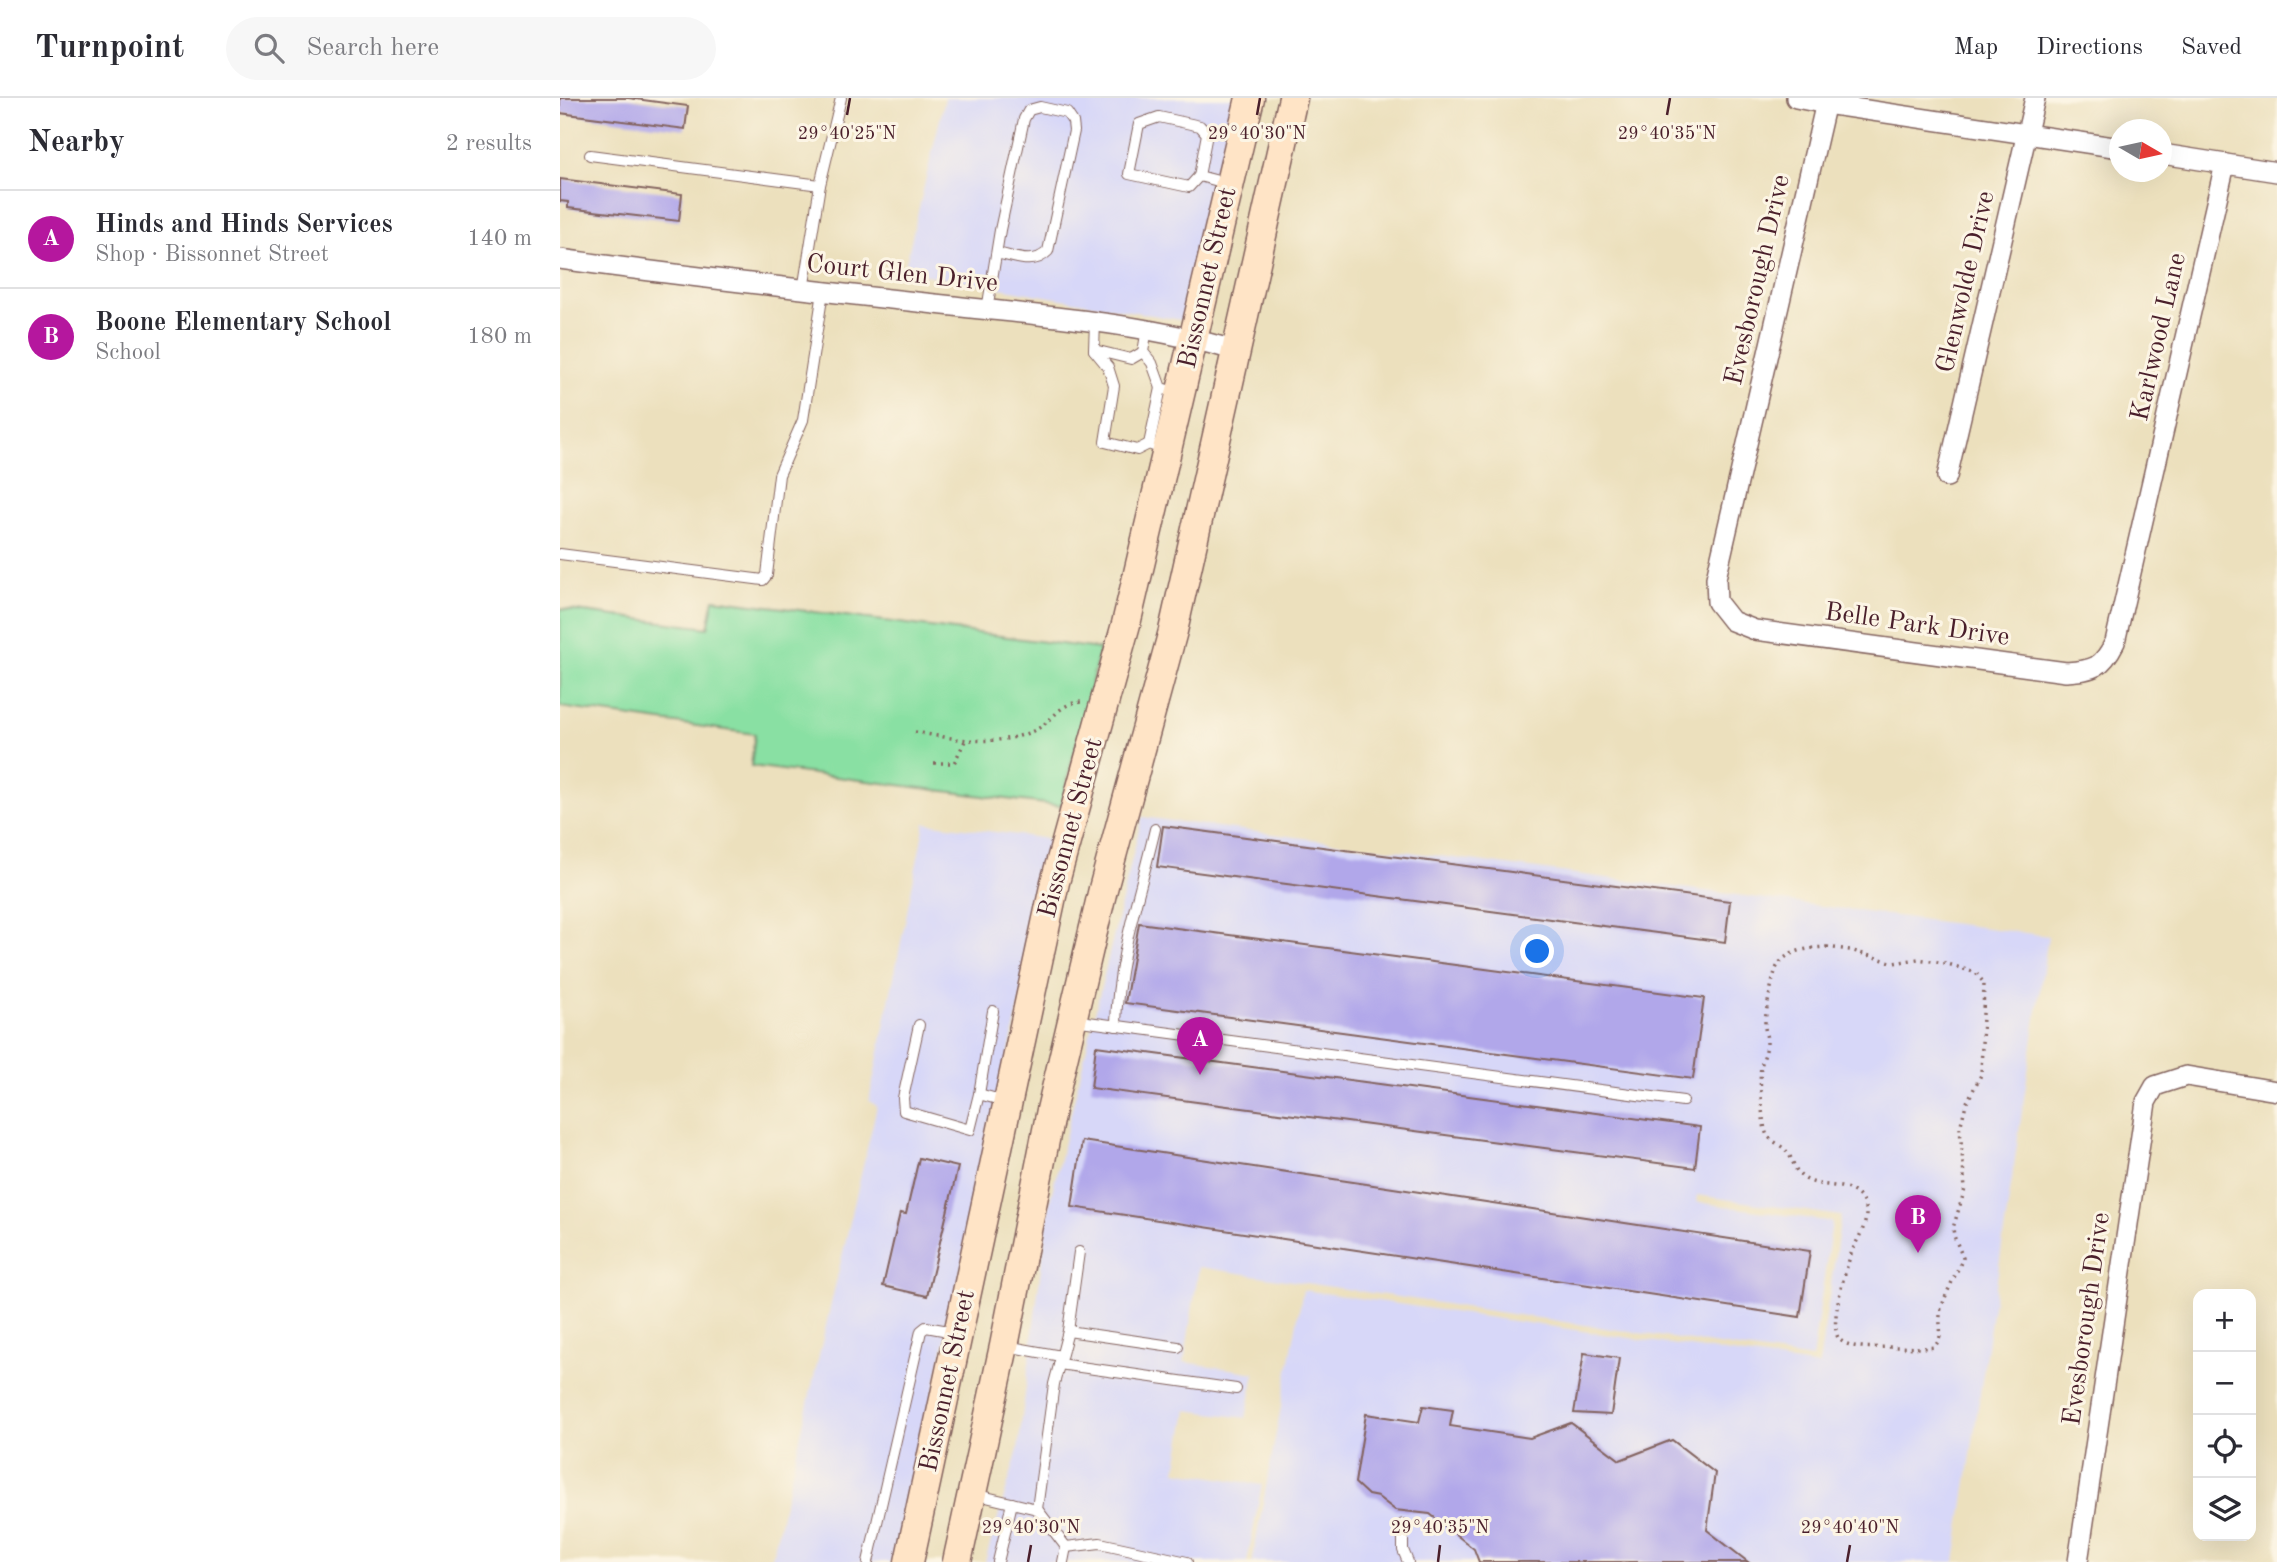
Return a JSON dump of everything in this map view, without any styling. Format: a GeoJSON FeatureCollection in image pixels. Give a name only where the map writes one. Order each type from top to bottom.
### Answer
{"type":"FeatureCollection","features":[{"type":"Feature","properties":{"kind":"main road","name":"Bissonnet Street"},"geometry":{"type":"LineString","coordinates":[[909,1562],[1055,882],[1126,624],[1158,447],[1171,391],[1194,338],[1250,98]]}},
{"type":"Feature","properties":{"kind":"main road","name":"Bissonnet Street"},"geometry":{"type":"LineString","coordinates":[[957,1562],[1051,1110],[1103,889],[1173,631],[1293,98]]}},
{"type":"Feature","properties":{"kind":"main road"},"geometry":{"type":"LineString","coordinates":[[958,1339],[1004,1346]]}},
{"type":"Feature","properties":{"kind":"street"},"geometry":{"type":"LineString","coordinates":[[1796,98],[2109,146]]}},
{"type":"Feature","properties":{"kind":"street","name":"Glenwolde Drive"},"geometry":{"type":"LineString","coordinates":[[1947,477],[2035,98]]}},
{"type":"Feature","properties":{"kind":"street","name":"Evesborough Drive"},"geometry":{"type":"LineString","coordinates":[[1741,473],[1826,101]]}},
{"type":"Feature","properties":{"kind":"street"},"geometry":{"type":"LineString","coordinates":[[2172,157],[2277,172]]}},
{"type":"Feature","properties":{"kind":"street","name":"Karlwood Lane"},"geometry":{"type":"LineString","coordinates":[[2143,523],[2225,164]]}},
{"type":"Feature","properties":{"kind":"street","name":"Court Glen Drive"},"geometry":{"type":"LineString","coordinates":[[560,259],[813,291],[1095,321],[1194,338],[1237,351]]}},
{"type":"Feature","properties":{"kind":"street","name":"Belle Park Drive"},"geometry":{"type":"LineString","coordinates":[[1741,473],[1717,578],[1717,602],[1732,621],[1755,630],[2066,672],[2090,670],[2106,660],[2115,642],[2143,523]]}},
{"type":"Feature","properties":{"kind":"street","name":"Evesborough Drive"},"geometry":{"type":"LineString","coordinates":[[2078,1562],[2146,1102],[2155,1086],[2186,1076],[2277,1091]]}},
{"type":"Feature","properties":{"kind":"lane"},"geometry":{"type":"LineString","coordinates":[[560,554],[763,580],[767,575],[779,475],[803,419],[820,185],[841,98]]}},
{"type":"Feature","properties":{"kind":"lane"},"geometry":{"type":"LineString","coordinates":[[987,310],[1000,230],[1024,119],[1029,110],[1040,107],[1067,113],[1073,122],[1074,131],[1048,251],[1043,257],[1034,260],[997,254]]}},
{"type":"Feature","properties":{"kind":"lane"},"geometry":{"type":"LineString","coordinates":[[1159,117],[1200,126],[1207,134],[1199,176],[1189,187],[1129,174],[1139,124],[1159,117]]}},
{"type":"Feature","properties":{"kind":"lane"},"geometry":{"type":"LineString","coordinates":[[590,155],[820,185]]}},
{"type":"Feature","properties":{"kind":"lane"},"geometry":{"type":"LineString","coordinates":[[1199,176],[1230,184]]}},
{"type":"Feature","properties":{"kind":"lane"},"geometry":{"type":"LineString","coordinates":[[1095,321],[1094,350],[1108,367],[1114,386],[1105,442],[1137,450],[1158,447]]}},
{"type":"Feature","properties":{"kind":"lane"},"geometry":{"type":"LineString","coordinates":[[1147,329],[1143,352],[1171,391]]}},
{"type":"Feature","properties":{"kind":"lane"},"geometry":{"type":"LineString","coordinates":[[1094,350],[1131,359],[1143,352]]}},
{"type":"Feature","properties":{"kind":"lane"},"geometry":{"type":"LineString","coordinates":[[1115,1026],[1116,1004],[1130,922],[1140,895],[1155,829]]}},
{"type":"Feature","properties":{"kind":"lane"},"geometry":{"type":"LineString","coordinates":[[919,1026],[903,1098],[904,1111],[970,1130],[993,1011]]}},
{"type":"Feature","properties":{"kind":"lane"},"geometry":{"type":"LineString","coordinates":[[1072,1020],[1683,1101]]}},
{"type":"Feature","properties":{"kind":"lane"},"geometry":{"type":"LineString","coordinates":[[979,1094],[1008,1102]]}},
{"type":"Feature","properties":{"kind":"lane"},"geometry":{"type":"LineString","coordinates":[[1037,1509],[1054,1384],[1068,1331],[1079,1252]]}},
{"type":"Feature","properties":{"kind":"lane"},"geometry":{"type":"LineString","coordinates":[[868,1562],[921,1331],[926,1327],[943,1330],[958,1339]]}},
{"type":"Feature","properties":{"kind":"lane"},"geometry":{"type":"LineString","coordinates":[[1068,1331],[1178,1347]]}},
{"type":"Feature","properties":{"kind":"lane"},"geometry":{"type":"LineString","coordinates":[[1004,1346],[1060,1360],[1236,1389]]}},
{"type":"Feature","properties":{"kind":"lane"},"geometry":{"type":"LineString","coordinates":[[973,1494],[1037,1509],[1066,1547],[1063,1562]]}},
{"type":"Feature","properties":{"kind":"lane"},"geometry":{"type":"LineString","coordinates":[[998,1562],[1012,1503]]}},
{"type":"Feature","properties":{"kind":"lane"},"geometry":{"type":"LineString","coordinates":[[1403,1524],[1403,1549],[1408,1562]]}},
{"type":"Feature","properties":{"kind":"lane"},"geometry":{"type":"LineString","coordinates":[[1066,1547],[1100,1543],[1187,1562]]}},
{"type":"Feature","properties":{"kind":"path"},"geometry":{"type":"LineString","coordinates":[[915,732],[965,741],[1015,738],[1038,729],[1068,702],[1087,701],[1103,706]]}},
{"type":"Feature","properties":{"kind":"path"},"geometry":{"type":"LineString","coordinates":[[934,763],[954,763],[965,741]]}},
{"type":"Feature","properties":{"kind":"path"},"geometry":{"type":"LineString","coordinates":[[1826,947],[1850,950],[1894,963],[1918,959],[1961,967],[1976,973],[1984,984],[1981,1075],[1966,1104],[1960,1128],[1965,1189],[1953,1228],[1963,1258],[1940,1315],[1941,1340],[1934,1347],[1869,1348],[1838,1339],[1835,1319],[1843,1279],[1852,1251],[1863,1230],[1867,1212],[1861,1198],[1851,1189],[1814,1183],[1804,1178],[1796,1171],[1787,1152],[1768,1137],[1764,1128],[1761,1068],[1768,1039],[1765,1025],[1776,968],[1786,956],[1809,948],[1826,947]]}},
{"type":"Feature","properties":{"kind":"shaded area"},"geometry":{"type":"Polygon","coordinates":[[[945,98],[1236,98],[1186,321],[904,271],[945,98]]]}},
{"type":"Feature","properties":{"kind":"shaded area"},"geometry":{"type":"Polygon","coordinates":[[[1142,817],[2048,936],[1955,1562],[1252,1562],[1303,1290],[1819,1366],[1841,1216],[1697,1195],[1696,1202],[1832,1222],[1812,1359],[1199,1267],[1184,1362],[1255,1373],[1246,1418],[1187,1410],[1176,1471],[1262,1485],[1247,1562],[985,1562],[1018,1450],[1049,1205],[1142,817]]]}},
{"type":"Feature","properties":{"kind":"shaded area"},"geometry":{"type":"Polygon","coordinates":[[[925,823],[1056,840],[896,1562],[771,1562],[877,1106],[869,1101],[925,823]]]}},
{"type":"Feature","properties":{"kind":"green space"},"geometry":{"type":"Polygon","coordinates":[[[714,599],[1100,649],[1061,806],[751,766],[755,734],[560,707],[560,609],[708,628],[714,599]]]}},
{"type":"Feature","properties":{"kind":"building"},"geometry":{"type":"Polygon","coordinates":[[[560,98],[628,98],[688,106],[685,129],[560,113],[560,98]]]}},
{"type":"Feature","properties":{"kind":"building"},"geometry":{"type":"Polygon","coordinates":[[[560,179],[682,194],[679,221],[568,208],[568,202],[560,201],[560,179]]]}},
{"type":"Feature","properties":{"kind":"building"},"geometry":{"type":"Polygon","coordinates":[[[1163,826],[1730,901],[1725,942],[1157,867],[1163,826]]]}},
{"type":"Feature","properties":{"kind":"building"},"geometry":{"type":"Polygon","coordinates":[[[1139,923],[1704,998],[1693,1079],[1125,1003],[1139,923]]]}},
{"type":"Feature","properties":{"kind":"building"},"geometry":{"type":"Polygon","coordinates":[[[1096,1046],[1700,1127],[1695,1168],[1091,1088],[1096,1046]]]}},
{"type":"Feature","properties":{"kind":"building"},"geometry":{"type":"Polygon","coordinates":[[[1082,1141],[1810,1251],[1800,1317],[1072,1207],[1082,1141]]]}},
{"type":"Feature","properties":{"kind":"building"},"geometry":{"type":"Polygon","coordinates":[[[919,1158],[958,1167],[927,1296],[883,1286],[900,1213],[906,1214],[919,1158]]]}},
{"type":"Feature","properties":{"kind":"building"},"geometry":{"type":"Polygon","coordinates":[[[1584,1353],[1619,1358],[1611,1415],[1574,1413],[1584,1353]]]}},
{"type":"Feature","properties":{"kind":"building"},"geometry":{"type":"Polygon","coordinates":[[[1423,1406],[1453,1410],[1450,1426],[1530,1438],[1571,1423],[1620,1460],[1672,1440],[1715,1473],[1707,1530],[1748,1562],[1479,1562],[1474,1549],[1430,1514],[1395,1510],[1378,1497],[1368,1495],[1355,1483],[1366,1414],[1419,1422],[1423,1406]]]}},
{"type":"Feature","properties":{"kind":"place","name":"Hinds and Hinds Services"},"geometry":{"type":"Point","coordinates":[1200,1075]}},
{"type":"Feature","properties":{"kind":"place","name":"Boone Elementary School"},"geometry":{"type":"Point","coordinates":[1918,1253]}}]}
